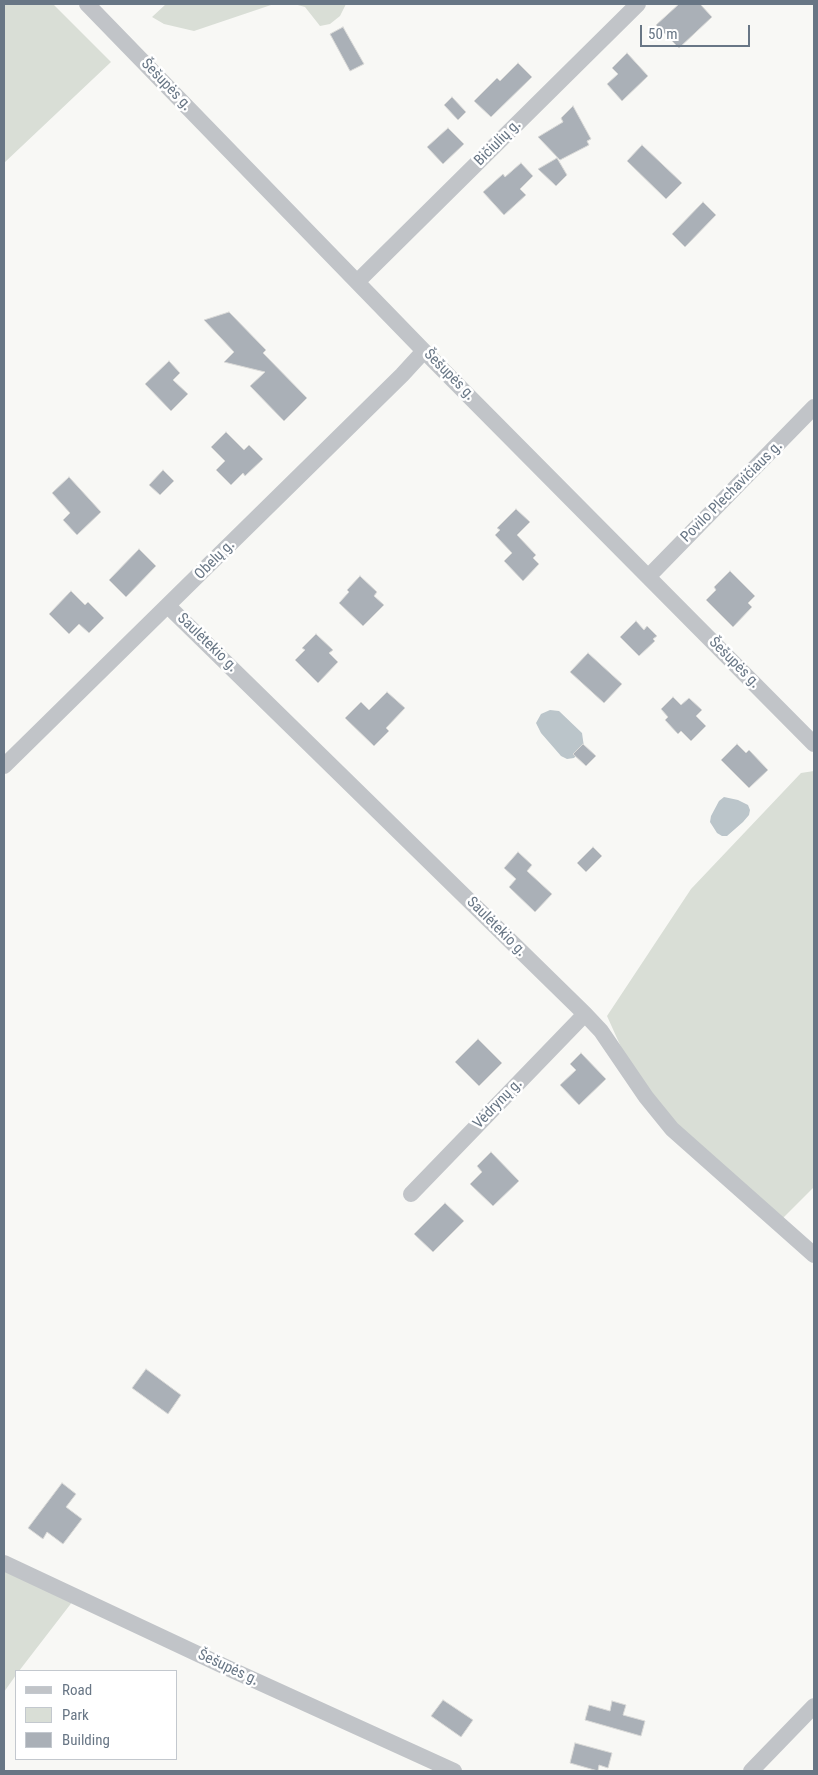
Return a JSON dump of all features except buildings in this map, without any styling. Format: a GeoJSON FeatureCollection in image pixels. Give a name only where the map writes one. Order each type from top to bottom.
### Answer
{"type":"FeatureCollection","features":[{"type":"Feature","properties":{"kind":"street","name":"Šešupės g."},"geometry":{"type":"LineString","coordinates":[[87,4],[424,351],[814,744]]}},
{"type":"Feature","properties":{"kind":"street","name":"Bičiulių g."},"geometry":{"type":"LineString","coordinates":[[358,281],[638,4]]}},
{"type":"Feature","properties":{"kind":"street","name":"Obelų g."},"geometry":{"type":"LineString","coordinates":[[4,766],[424,351]]}},
{"type":"Feature","properties":{"kind":"street","name":"Povilo Plechavičiaus g."},"geometry":{"type":"LineString","coordinates":[[649,576],[814,407]]}},
{"type":"Feature","properties":{"kind":"street","name":"Saulėtekio g."},"geometry":{"type":"LineString","coordinates":[[168,606],[585,1014],[601,1031],[646,1097],[672,1129],[814,1255]]}},
{"type":"Feature","properties":{"kind":"street","name":"Vėdrynų g."},"geometry":{"type":"LineString","coordinates":[[411,1194],[585,1014]]}},
{"type":"Feature","properties":{"kind":"street","name":"Šešupės g."},"geometry":{"type":"LineString","coordinates":[[4,1563],[240,1674],[454,1771]]}},
{"type":"Feature","properties":{"kind":"street"},"geometry":{"type":"LineString","coordinates":[[751,1771],[814,1706]]}},
{"type":"Feature","properties":{"kind":"green space"},"geometry":{"type":"Polygon","coordinates":[[[4,4],[53,4],[111,62],[4,163],[4,4]]]}},
{"type":"Feature","properties":{"kind":"green space"},"geometry":{"type":"Polygon","coordinates":[[[166,4],[274,4],[194,31],[164,24],[152,17],[166,4]]]}},
{"type":"Feature","properties":{"kind":"green space"},"geometry":{"type":"Polygon","coordinates":[[[294,4],[346,4],[340,16],[330,24],[320,26],[305,7],[294,4]]]}},
{"type":"Feature","properties":{"kind":"green space"},"geometry":{"type":"Polygon","coordinates":[[[814,771],[814,1187],[778,1223],[649,1109],[607,1016],[691,889],[801,773],[814,771]]]}},
{"type":"Feature","properties":{"kind":"green space"},"geometry":{"type":"Polygon","coordinates":[[[4,1563],[76,1597],[20,1670],[15,1670],[15,1676],[4,1692],[4,1563]]]}},
{"type":"Feature","properties":{"kind":"shaded area"},"geometry":{"type":"Polygon","coordinates":[[[550,710],[559,711],[582,733],[584,747],[574,758],[567,759],[561,756],[541,733],[536,723],[541,714],[550,710]]]}},
{"type":"Feature","properties":{"kind":"shaded area"},"geometry":{"type":"Polygon","coordinates":[[[724,797],[738,800],[748,805],[750,810],[749,815],[743,822],[727,836],[717,833],[710,822],[719,801],[724,797]]]}}]}
